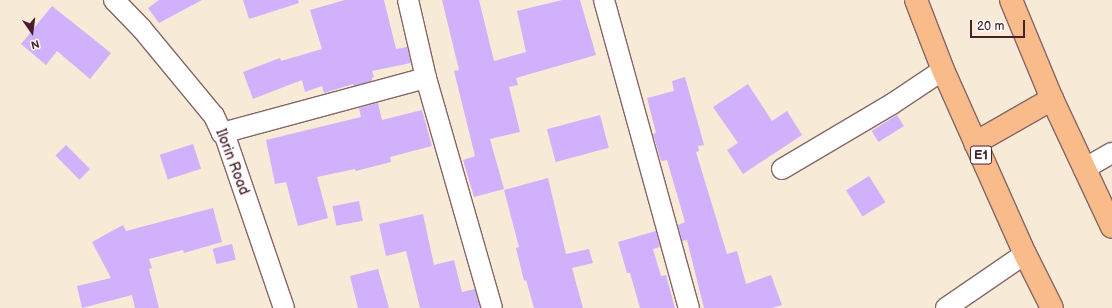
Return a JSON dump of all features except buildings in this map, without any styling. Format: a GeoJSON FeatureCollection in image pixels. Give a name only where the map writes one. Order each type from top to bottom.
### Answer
{"type":"FeatureCollection","features":[{"type":"Feature","properties":{"kind":"highway","name":"E1"},"geometry":{"type":"LineString","coordinates":[[916,0],[943,70],[975,143],[1025,254],[1052,308]]}},
{"type":"Feature","properties":{"kind":"highway"},"geometry":{"type":"LineString","coordinates":[[1011,0],[1052,99],[1112,228]]}},
{"type":"Feature","properties":{"kind":"highway"},"geometry":{"type":"LineString","coordinates":[[975,143],[1052,99]]}},
{"type":"Feature","properties":{"kind":"street","name":"Ilorin Road"},"geometry":{"type":"LineString","coordinates":[[114,0],[142,29],[214,116],[222,133],[224,133],[284,308]]}},
{"type":"Feature","properties":{"kind":"street"},"geometry":{"type":"LineString","coordinates":[[408,0],[426,78],[492,308]]}},
{"type":"Feature","properties":{"kind":"street"},"geometry":{"type":"LineString","coordinates":[[604,0],[689,308]]}},
{"type":"Feature","properties":{"kind":"street"},"geometry":{"type":"LineString","coordinates":[[782,169],[892,104],[943,70]]}},
{"type":"Feature","properties":{"kind":"street"},"geometry":{"type":"LineString","coordinates":[[222,133],[426,78]]}},
{"type":"Feature","properties":{"kind":"street"},"geometry":{"type":"LineString","coordinates":[[1084,169],[1112,153]]}},
{"type":"Feature","properties":{"kind":"street"},"geometry":{"type":"LineString","coordinates":[[946,308],[1025,254]]}}]}
